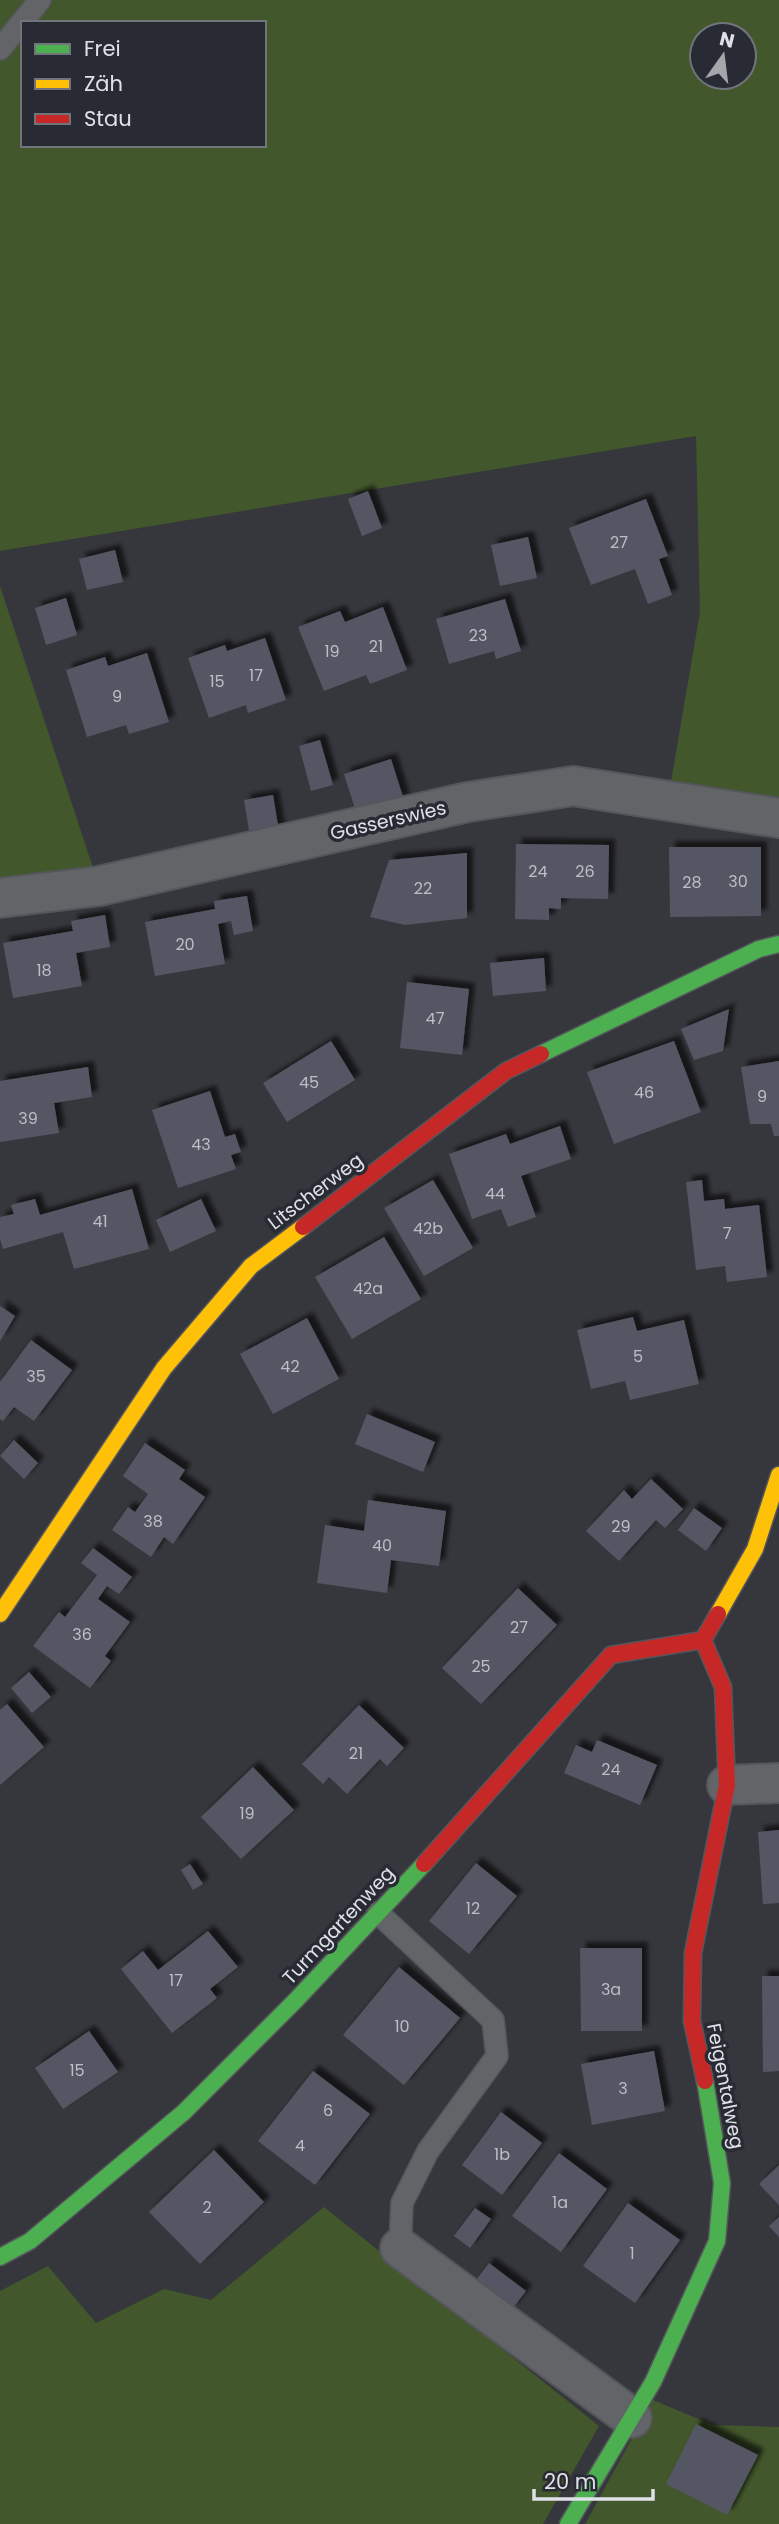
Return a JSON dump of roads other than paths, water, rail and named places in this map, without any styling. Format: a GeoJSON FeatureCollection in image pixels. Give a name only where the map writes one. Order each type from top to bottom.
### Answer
{"type":"FeatureCollection","features":[{"type":"Feature","properties":{"kind":"street","name":"Gasserswies"},"geometry":{"type":"LineString","coordinates":[[0,898],[99,886],[468,802],[573,786],[779,818]]}},
{"type":"Feature","properties":{"kind":"street","name":"Litscherweg"},"geometry":{"type":"LineString","coordinates":[[0,1614],[164,1368],[251,1266],[506,1071],[759,949],[779,944]]}},
{"type":"Feature","properties":{"kind":"street"},"geometry":{"type":"LineString","coordinates":[[703,1640],[755,1549],[779,1475]]}},
{"type":"Feature","properties":{"kind":"street","name":"Feigentalweg"},"geometry":{"type":"LineString","coordinates":[[568,2524],[653,2382],[717,2241],[722,2183],[709,2099],[692,2021],[693,1953],[727,1785],[723,1687],[703,1640]]}},
{"type":"Feature","properties":{"kind":"street","name":"Turmgartenweg"},"geometry":{"type":"LineString","coordinates":[[0,2257],[30,2241],[184,2112],[378,1913],[611,1656],[703,1640]]}},
{"type":"Feature","properties":{"kind":"street"},"geometry":{"type":"LineString","coordinates":[[727,1785],[779,1783]]}},
{"type":"Feature","properties":{"kind":"street"},"geometry":{"type":"LineString","coordinates":[[400,2248],[632,2418]]}},
{"type":"Feature","properties":{"kind":"lane"},"geometry":{"type":"LineString","coordinates":[[23,21],[40,0]]}},
{"type":"Feature","properties":{"kind":"lane"},"geometry":{"type":"LineString","coordinates":[[0,50],[21,24]]}},
{"type":"Feature","properties":{"kind":"lane"},"geometry":{"type":"LineString","coordinates":[[378,1913],[493,2020],[497,2056],[428,2151],[402,2203],[400,2248]]}}]}
